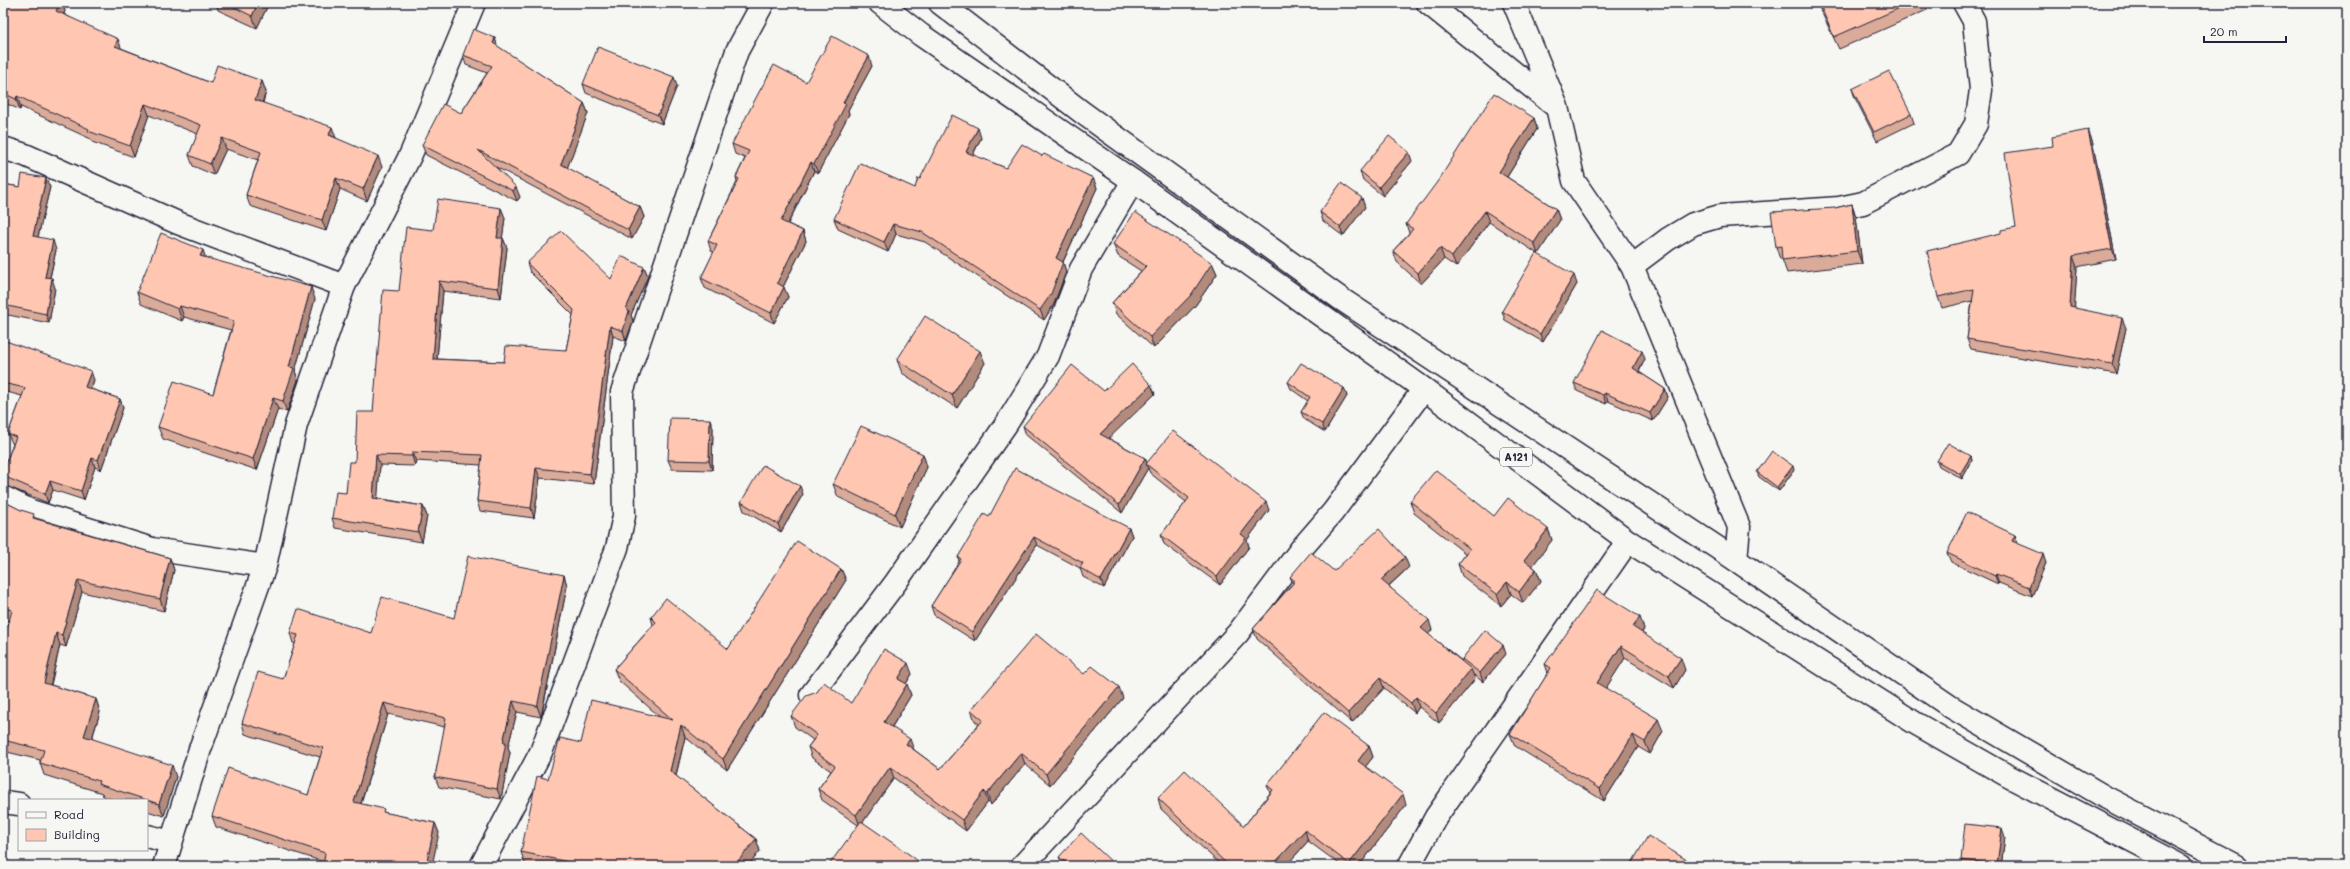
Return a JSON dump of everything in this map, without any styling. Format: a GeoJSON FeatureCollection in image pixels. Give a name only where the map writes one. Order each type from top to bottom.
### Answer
{"type":"FeatureCollection","features":[{"type":"Feature","properties":{"kind":"street"},"geometry":{"type":"LineString","coordinates":[[164,866],[200,749],[265,566],[296,425],[344,286],[411,154],[474,3]]}},
{"type":"Feature","properties":{"kind":"street"},"geometry":{"type":"LineString","coordinates":[[481,866],[541,752],[617,548],[624,516],[622,392],[738,51],[763,3]]}},
{"type":"Feature","properties":{"kind":"street","name":"A121"},"geometry":{"type":"LineString","coordinates":[[880,3],[921,35],[1133,181],[1424,389],[1628,541],[1915,722],[2008,776],[2180,866]]}},
{"type":"Feature","properties":{"kind":"street"},"geometry":{"type":"LineString","coordinates":[[940,3],[1083,112],[1341,299],[1736,560],[1951,707],[2105,797],[2237,866]]}},
{"type":"Feature","properties":{"kind":"street"},"geometry":{"type":"LineString","coordinates":[[1428,3],[1557,107]]}},
{"type":"Feature","properties":{"kind":"street"},"geometry":{"type":"LineString","coordinates":[[1514,3],[1557,107],[1574,181],[1632,266],[1739,527],[1736,560]]}},
{"type":"Feature","properties":{"kind":"street"},"geometry":{"type":"LineString","coordinates":[[1632,266],[1668,238],[1693,224],[1720,216],[1839,208],[1863,203],[1958,154],[1976,124],[1981,90],[1974,21],[1964,3]]}},
{"type":"Feature","properties":{"kind":"street"},"geometry":{"type":"LineString","coordinates":[[3,148],[25,156],[178,223],[344,286]]}},
{"type":"Feature","properties":{"kind":"street"},"geometry":{"type":"LineString","coordinates":[[811,695],[896,582],[1007,422],[1048,356],[1081,269],[1133,181]]}},
{"type":"Feature","properties":{"kind":"street"},"geometry":{"type":"LineString","coordinates":[[1022,866],[1238,633],[1301,549],[1332,512],[1424,389]]}},
{"type":"Feature","properties":{"kind":"street"},"geometry":{"type":"LineString","coordinates":[[3,497],[31,511],[152,549],[265,566]]}},
{"type":"Feature","properties":{"kind":"street"},"geometry":{"type":"LineString","coordinates":[[1409,866],[1436,817],[1628,541]]}},
{"type":"Feature","properties":{"kind":"street"},"geometry":{"type":"LineString","coordinates":[[3,802],[18,804]]}},
{"type":"Feature","properties":{"kind":"street"},"geometry":{"type":"LineString","coordinates":[[148,836],[171,842]]}},
{"type":"Feature","properties":{"kind":"building"},"geometry":{"type":"Polygon","coordinates":[[[10,3],[60,3],[56,11],[118,39],[115,46],[211,83],[217,65],[262,81],[255,100],[332,127],[329,135],[378,156],[363,189],[336,178],[322,220],[246,195],[261,152],[222,138],[210,164],[189,155],[201,125],[145,104],[130,146],[88,131],[89,129],[17,96],[16,99],[3,93],[3,18],[10,3]]]}},
{"type":"Feature","properties":{"kind":"building"},"geometry":{"type":"Polygon","coordinates":[[[226,3],[258,3],[252,16],[226,3]]]}},
{"type":"Feature","properties":{"kind":"building"},"geometry":{"type":"Polygon","coordinates":[[[1819,3],[1911,3],[1834,37],[1819,3]]]}},
{"type":"Feature","properties":{"kind":"building"},"geometry":{"type":"Polygon","coordinates":[[[473,29],[495,38],[493,43],[584,103],[561,164],[640,207],[628,230],[478,150],[516,187],[513,191],[422,145],[443,104],[461,113],[492,66],[463,55],[473,29]]]}},
{"type":"Feature","properties":{"kind":"building"},"geometry":{"type":"Polygon","coordinates":[[[832,36],[869,56],[843,103],[846,104],[827,140],[814,164],[811,162],[781,221],[803,231],[777,283],[784,287],[771,313],[701,278],[717,245],[708,241],[739,179],[736,177],[749,151],[732,144],[774,65],[806,82],[832,36]]]}},
{"type":"Feature","properties":{"kind":"building"},"geometry":{"type":"Polygon","coordinates":[[[598,47],[674,77],[658,115],[583,84],[598,47]]]}},
{"type":"Feature","properties":{"kind":"building"},"geometry":{"type":"Polygon","coordinates":[[[1889,71],[1911,114],[1874,132],[1852,89],[1889,71]]]}},
{"type":"Feature","properties":{"kind":"building"},"geometry":{"type":"Polygon","coordinates":[[[1494,93],[1534,118],[1499,172],[1556,209],[1534,243],[1485,211],[1452,257],[1440,248],[1418,273],[1393,251],[1413,229],[1406,224],[1440,178],[1494,93]]]}},
{"type":"Feature","properties":{"kind":"building"},"geometry":{"type":"Polygon","coordinates":[[[952,115],[978,128],[966,152],[1006,168],[1022,144],[1042,156],[1044,154],[1093,178],[1056,258],[1063,262],[1051,294],[1040,310],[922,232],[893,224],[884,242],[834,219],[860,163],[915,188],[918,178],[920,179],[952,115]]]}},
{"type":"Feature","properties":{"kind":"building"},"geometry":{"type":"Polygon","coordinates":[[[2088,130],[2112,249],[2073,256],[2070,307],[2122,318],[2112,364],[1967,339],[1974,289],[1938,297],[1927,251],[2001,233],[2001,230],[2016,227],[2005,153],[2053,146],[2052,137],[2088,130]]]}},
{"type":"Feature","properties":{"kind":"building"},"geometry":{"type":"Polygon","coordinates":[[[1389,136],[1409,152],[1379,187],[1360,171],[1389,136]]]}},
{"type":"Feature","properties":{"kind":"building"},"geometry":{"type":"Polygon","coordinates":[[[22,174],[46,178],[33,236],[53,240],[45,277],[52,278],[46,314],[3,305],[3,184],[20,187],[22,174]]]}},
{"type":"Feature","properties":{"kind":"building"},"geometry":{"type":"Polygon","coordinates":[[[1341,183],[1362,198],[1340,227],[1320,212],[1341,183]]]}},
{"type":"Feature","properties":{"kind":"building"},"geometry":{"type":"Polygon","coordinates":[[[438,199],[501,208],[497,238],[503,238],[498,288],[439,281],[433,359],[504,362],[506,346],[566,350],[574,310],[527,263],[561,231],[611,279],[621,256],[644,267],[626,309],[629,311],[623,331],[610,326],[590,474],[536,468],[531,508],[477,501],[482,455],[412,452],[412,456],[376,455],[373,498],[423,506],[418,532],[332,518],[336,492],[346,493],[349,462],[355,462],[357,412],[373,412],[383,290],[399,291],[406,227],[433,230],[438,199]]]}},
{"type":"Feature","properties":{"kind":"building"},"geometry":{"type":"Polygon","coordinates":[[[1852,204],[1857,251],[1782,260],[1781,246],[1776,247],[1771,212],[1835,208],[1852,204]]]}},
{"type":"Feature","properties":{"kind":"building"},"geometry":{"type":"Polygon","coordinates":[[[1135,212],[1212,263],[1191,295],[1150,337],[1112,303],[1146,266],[1113,244],[1135,212]]]}},
{"type":"Feature","properties":{"kind":"building"},"geometry":{"type":"Polygon","coordinates":[[[161,233],[203,250],[200,256],[311,287],[289,367],[294,368],[283,401],[273,398],[253,459],[158,427],[174,381],[213,394],[234,321],[180,306],[178,309],[137,292],[161,233]]]}},
{"type":"Feature","properties":{"kind":"building"},"geometry":{"type":"Polygon","coordinates":[[[1536,253],[1574,275],[1540,334],[1502,311],[1536,253]]]}},
{"type":"Feature","properties":{"kind":"building"},"geometry":{"type":"Polygon","coordinates":[[[925,316],[980,351],[952,395],[897,360],[925,316]]]}},
{"type":"Feature","properties":{"kind":"building"},"geometry":{"type":"Polygon","coordinates":[[[1602,330],[1642,351],[1633,368],[1665,389],[1650,413],[1605,393],[1603,395],[1574,383],[1602,330]]]}},
{"type":"Feature","properties":{"kind":"building"},"geometry":{"type":"Polygon","coordinates":[[[3,340],[91,371],[85,387],[120,399],[98,460],[92,458],[81,491],[50,481],[45,494],[3,476],[3,470],[16,437],[8,434],[25,388],[3,383],[3,340]]]}},
{"type":"Feature","properties":{"kind":"building"},"geometry":{"type":"Polygon","coordinates":[[[1301,363],[1344,388],[1322,424],[1301,412],[1310,397],[1288,382],[1301,363]]]}},
{"type":"Feature","properties":{"kind":"building"},"geometry":{"type":"Polygon","coordinates":[[[1132,364],[1151,385],[1100,434],[1145,458],[1119,505],[1023,426],[1072,365],[1104,391],[1132,364]]]}},
{"type":"Feature","properties":{"kind":"building"},"geometry":{"type":"Polygon","coordinates":[[[670,418],[710,419],[709,461],[668,460],[670,418]]]}},
{"type":"Feature","properties":{"kind":"building"},"geometry":{"type":"Polygon","coordinates":[[[861,426],[923,454],[895,514],[833,484],[861,426]]]}},
{"type":"Feature","properties":{"kind":"building"},"geometry":{"type":"Polygon","coordinates":[[[1173,431],[1266,502],[1241,534],[1246,538],[1217,577],[1161,535],[1189,498],[1146,464],[1173,431]]]}},
{"type":"Feature","properties":{"kind":"building"},"geometry":{"type":"Polygon","coordinates":[[[1948,443],[1971,456],[1960,474],[1937,461],[1948,443]]]}},
{"type":"Feature","properties":{"kind":"building"},"geometry":{"type":"Polygon","coordinates":[[[1772,451],[1793,466],[1777,487],[1757,472],[1772,451]]]}},
{"type":"Feature","properties":{"kind":"building"},"geometry":{"type":"Polygon","coordinates":[[[763,465],[800,486],[778,524],[741,502],[763,465]]]}},
{"type":"Feature","properties":{"kind":"building"},"geometry":{"type":"Polygon","coordinates":[[[1015,468],[1129,528],[1101,580],[1080,568],[1083,563],[1034,537],[972,632],[931,606],[961,559],[958,557],[984,514],[989,517],[1015,468]]]}},
{"type":"Feature","properties":{"kind":"building"},"geometry":{"type":"Polygon","coordinates":[[[1436,470],[1494,516],[1508,498],[1548,529],[1524,560],[1536,569],[1519,592],[1507,582],[1497,594],[1458,564],[1470,549],[1410,501],[1436,470]]]}},
{"type":"Feature","properties":{"kind":"building"},"geometry":{"type":"Polygon","coordinates":[[[3,501],[21,510],[34,514],[33,518],[170,558],[160,599],[78,580],[62,635],[56,633],[44,683],[96,699],[84,736],[172,765],[159,804],[148,800],[148,799],[144,799],[98,784],[99,781],[40,763],[44,750],[3,740],[3,645],[12,610],[3,608],[3,501]]]}},
{"type":"Feature","properties":{"kind":"building"},"geometry":{"type":"Polygon","coordinates":[[[1967,512],[2015,535],[2012,541],[2043,554],[2029,587],[1996,574],[1995,576],[1947,553],[1967,512]]]}},
{"type":"Feature","properties":{"kind":"building"},"geometry":{"type":"Polygon","coordinates":[[[1379,529],[1405,557],[1381,580],[1429,620],[1421,628],[1471,669],[1436,713],[1416,697],[1411,703],[1380,678],[1348,713],[1253,629],[1295,581],[1290,577],[1311,552],[1334,571],[1379,529]]]}},
{"type":"Feature","properties":{"kind":"building"},"geometry":{"type":"Polygon","coordinates":[[[797,541],[841,569],[723,759],[681,725],[670,771],[756,839],[734,866],[588,866],[521,852],[537,776],[548,779],[560,738],[581,743],[591,700],[673,720],[614,669],[656,622],[651,617],[666,598],[728,649],[797,541]]]}},
{"type":"Feature","properties":{"kind":"building"},"geometry":{"type":"Polygon","coordinates":[[[468,556],[564,575],[538,703],[537,706],[513,701],[503,742],[506,742],[497,789],[435,777],[446,718],[384,703],[354,802],[384,809],[383,812],[435,823],[426,866],[323,866],[325,853],[212,816],[228,768],[308,795],[323,748],[242,723],[258,672],[283,679],[298,635],[290,633],[298,609],[371,633],[382,597],[454,618],[468,556]]]}},
{"type":"Feature","properties":{"kind":"building"},"geometry":{"type":"Polygon","coordinates":[[[1597,590],[1640,617],[1633,627],[1681,658],[1669,676],[1621,646],[1597,683],[1658,719],[1645,742],[1633,735],[1600,789],[1510,734],[1551,668],[1545,664],[1597,590]]]}},
{"type":"Feature","properties":{"kind":"building"},"geometry":{"type":"Polygon","coordinates":[[[1485,630],[1503,645],[1480,673],[1462,659],[1485,630]]]}},
{"type":"Feature","properties":{"kind":"building"},"geometry":{"type":"Polygon","coordinates":[[[1036,634],[1084,674],[1092,666],[1119,687],[1046,774],[1021,753],[987,794],[984,791],[962,820],[890,767],[856,815],[818,789],[835,766],[808,747],[817,735],[791,716],[806,696],[817,692],[824,682],[851,703],[884,649],[908,663],[898,679],[907,684],[884,722],[910,739],[906,744],[940,769],[983,720],[971,710],[1036,634]]]}},
{"type":"Feature","properties":{"kind":"building"},"geometry":{"type":"Polygon","coordinates":[[[1324,712],[1369,746],[1358,761],[1403,794],[1349,864],[1305,830],[1272,866],[1229,866],[1158,798],[1185,770],[1244,826],[1273,790],[1267,785],[1324,712]]]}},
{"type":"Feature","properties":{"kind":"building"},"geometry":{"type":"Polygon","coordinates":[[[861,821],[913,857],[924,866],[828,866],[861,821]]]}},
{"type":"Feature","properties":{"kind":"building"},"geometry":{"type":"Polygon","coordinates":[[[1965,824],[2002,828],[1997,864],[1961,860],[1965,824]]]}},
{"type":"Feature","properties":{"kind":"building"},"geometry":{"type":"Polygon","coordinates":[[[1081,833],[1116,866],[1070,866],[1059,857],[1081,833]]]}},
{"type":"Feature","properties":{"kind":"building"},"geometry":{"type":"Polygon","coordinates":[[[1648,836],[1690,862],[1688,866],[1630,866],[1648,836]]]}}]}
